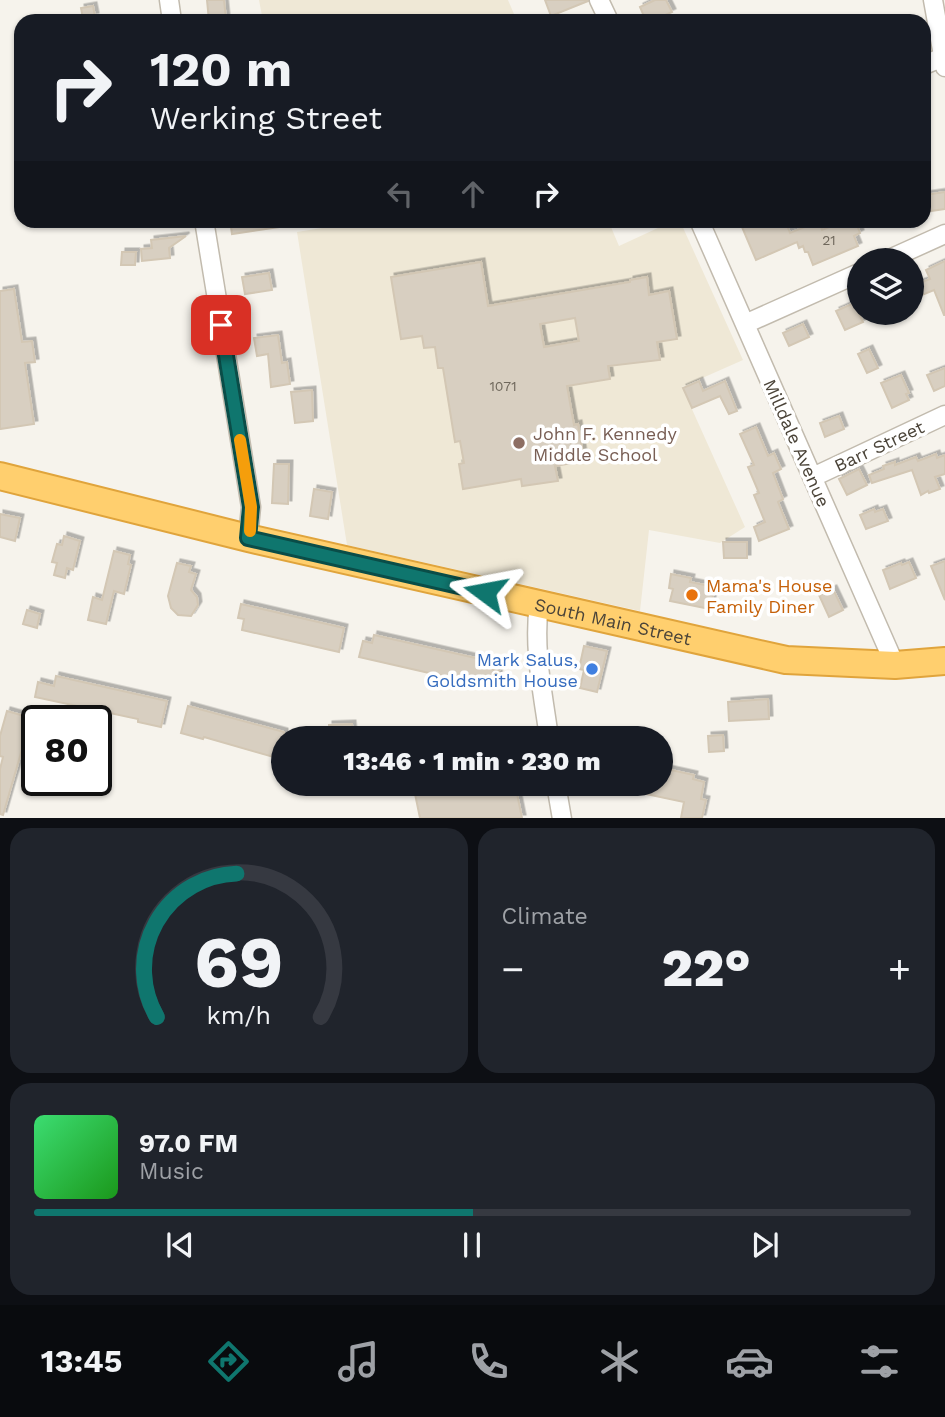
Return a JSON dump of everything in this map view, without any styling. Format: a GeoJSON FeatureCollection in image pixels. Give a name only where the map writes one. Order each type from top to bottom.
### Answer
{"type":"FeatureCollection","features":[{"type":"Feature","properties":{"kind":"highway","name":"South Main Street"},"geometry":{"type":"LineString","coordinates":[[0,476],[248,538],[786,660],[895,665],[945,661]]}},
{"type":"Feature","properties":{"kind":"street"},"geometry":{"type":"LineString","coordinates":[[933,0],[944,62]]}},
{"type":"Feature","properties":{"kind":"street"},"geometry":{"type":"LineString","coordinates":[[205,228],[251,507],[248,538]]}},
{"type":"Feature","properties":{"kind":"street","name":"Milldale Avenue"},"geometry":{"type":"LineString","coordinates":[[703,228],[895,665]]}},
{"type":"Feature","properties":{"kind":"street"},"geometry":{"type":"LineString","coordinates":[[914,248],[945,234]]}},
{"type":"Feature","properties":{"kind":"street"},"geometry":{"type":"LineString","coordinates":[[745,324],[847,278]]}},
{"type":"Feature","properties":{"kind":"street","name":"Barr Street"},"geometry":{"type":"LineString","coordinates":[[813,477],[945,415]]}},
{"type":"Feature","properties":{"kind":"street"},"geometry":{"type":"LineString","coordinates":[[539,604],[537,654],[548,726]]}},
{"type":"Feature","properties":{"kind":"street"},"geometry":{"type":"LineString","coordinates":[[558,796],[562,818]]}},
{"type":"Feature","properties":{"kind":"shaded area"},"geometry":{"type":"Polygon","coordinates":[[[259,0],[508,0],[514,14],[262,14],[259,0]]]}},
{"type":"Feature","properties":{"kind":"shaded area","name":"John F. Kennedy Middle School"},"geometry":{"type":"Polygon","coordinates":[[[322,228],[611,228],[619,246],[658,228],[683,228],[743,360],[682,387],[745,527],[720,543],[649,530],[640,611],[347,545],[297,232],[322,228]]]}},
{"type":"Feature","properties":{"kind":"building"},"geometry":{"type":"Polygon","coordinates":[[[207,0],[224,0],[225,14],[208,14],[207,0]]]}},
{"type":"Feature","properties":{"kind":"building"},"geometry":{"type":"Polygon","coordinates":[[[545,0],[588,0],[556,14],[550,14],[545,0]]]}},
{"type":"Feature","properties":{"kind":"building"},"geometry":{"type":"Polygon","coordinates":[[[655,0],[666,0],[672,12],[643,14],[640,7],[655,0]]]}},
{"type":"Feature","properties":{"kind":"building"},"geometry":{"type":"Polygon","coordinates":[[[93,6],[95,14],[82,14],[81,8],[93,6]]]}},
{"type":"Feature","properties":{"kind":"building"},"geometry":{"type":"Polygon","coordinates":[[[945,192],[945,209],[931,211],[931,194],[945,192]]]}},
{"type":"Feature","properties":{"kind":"building"},"geometry":{"type":"Polygon","coordinates":[[[231,228],[273,228],[232,234],[231,228]]]}},
{"type":"Feature","properties":{"kind":"building"},"geometry":{"type":"Polygon","coordinates":[[[742,228],[788,228],[790,233],[802,228],[858,228],[860,233],[854,236],[858,246],[847,248],[847,251],[813,265],[808,252],[805,252],[803,246],[799,248],[797,242],[756,260],[742,228]]]}},
{"type":"Feature","properties":{"kind":"building"},"geometry":{"type":"Polygon","coordinates":[[[186,236],[169,248],[170,258],[142,261],[141,249],[152,248],[151,240],[186,236]]]}},
{"type":"Feature","properties":{"kind":"building"},"geometry":{"type":"Polygon","coordinates":[[[122,252],[136,252],[135,265],[121,265],[122,252]]]}},
{"type":"Feature","properties":{"kind":"building"},"geometry":{"type":"Polygon","coordinates":[[[945,261],[945,315],[934,290],[924,294],[924,281],[930,279],[926,270],[945,261]]]}},
{"type":"Feature","properties":{"kind":"building"},"geometry":{"type":"Polygon","coordinates":[[[481,262],[488,306],[647,277],[649,295],[669,291],[677,339],[657,342],[660,360],[608,366],[610,379],[567,386],[574,425],[578,424],[584,461],[555,466],[558,481],[522,486],[521,479],[463,489],[459,464],[464,463],[460,441],[455,442],[443,368],[438,368],[435,347],[424,348],[422,336],[401,339],[391,277],[481,262]],[[575,318],[540,324],[544,347],[579,341],[575,318]]]}},
{"type":"Feature","properties":{"kind":"building"},"geometry":{"type":"Polygon","coordinates":[[[269,273],[272,290],[245,294],[242,277],[269,273]]]}},
{"type":"Feature","properties":{"kind":"building"},"geometry":{"type":"Polygon","coordinates":[[[14,289],[22,342],[32,341],[35,362],[25,363],[34,424],[0,429],[0,291],[14,289]]]}},
{"type":"Feature","properties":{"kind":"building"},"geometry":{"type":"Polygon","coordinates":[[[847,306],[847,325],[856,325],[845,330],[836,311],[847,306]]]}},
{"type":"Feature","properties":{"kind":"building"},"geometry":{"type":"Polygon","coordinates":[[[803,324],[809,337],[789,346],[783,333],[803,324]]]}},
{"type":"Feature","properties":{"kind":"building"},"geometry":{"type":"Polygon","coordinates":[[[278,335],[282,363],[287,362],[290,384],[271,387],[268,354],[257,356],[254,338],[278,335]]]}},
{"type":"Feature","properties":{"kind":"building"},"geometry":{"type":"Polygon","coordinates":[[[869,349],[878,368],[867,373],[858,354],[869,349]]]}},
{"type":"Feature","properties":{"kind":"building"},"geometry":{"type":"Polygon","coordinates":[[[945,368],[945,386],[934,391],[927,375],[945,368]]]}},
{"type":"Feature","properties":{"kind":"building"},"geometry":{"type":"Polygon","coordinates":[[[901,375],[909,393],[906,394],[909,400],[892,408],[881,383],[901,375]]]}},
{"type":"Feature","properties":{"kind":"building"},"geometry":{"type":"Polygon","coordinates":[[[699,381],[703,391],[725,381],[737,411],[729,414],[720,396],[692,408],[683,388],[699,381]]]}},
{"type":"Feature","properties":{"kind":"building"},"geometry":{"type":"Polygon","coordinates":[[[312,390],[313,421],[295,423],[291,392],[312,390]]]}},
{"type":"Feature","properties":{"kind":"building"},"geometry":{"type":"Polygon","coordinates":[[[839,416],[844,429],[825,437],[820,423],[839,416]]]}},
{"type":"Feature","properties":{"kind":"building"},"geometry":{"type":"Polygon","coordinates":[[[756,427],[768,456],[774,453],[781,469],[773,473],[783,499],[778,502],[789,529],[759,541],[754,527],[765,522],[754,495],[759,493],[748,467],[754,465],[740,434],[756,427]]]}},
{"type":"Feature","properties":{"kind":"building"},"geometry":{"type":"Polygon","coordinates":[[[936,454],[937,458],[945,455],[945,474],[935,477],[940,489],[921,495],[912,470],[872,483],[869,475],[884,469],[883,466],[895,462],[895,465],[916,457],[918,461],[936,454]]]}},
{"type":"Feature","properties":{"kind":"building"},"geometry":{"type":"Polygon","coordinates":[[[274,464],[289,464],[288,504],[272,503],[274,464]]]}},
{"type":"Feature","properties":{"kind":"building"},"geometry":{"type":"Polygon","coordinates":[[[859,469],[867,485],[847,495],[839,479],[859,469]]]}},
{"type":"Feature","properties":{"kind":"building"},"geometry":{"type":"Polygon","coordinates":[[[314,489],[332,492],[328,519],[310,516],[314,489]]]}},
{"type":"Feature","properties":{"kind":"building"},"geometry":{"type":"Polygon","coordinates":[[[874,509],[875,512],[883,509],[888,521],[866,529],[860,515],[874,509]]]}},
{"type":"Feature","properties":{"kind":"building"},"geometry":{"type":"Polygon","coordinates":[[[0,514],[20,518],[15,541],[0,537],[0,514]]]}},
{"type":"Feature","properties":{"kind":"building"},"geometry":{"type":"Polygon","coordinates":[[[64,536],[80,541],[73,570],[67,568],[65,578],[54,575],[57,563],[52,562],[57,544],[62,545],[64,536]]]}},
{"type":"Feature","properties":{"kind":"building"},"geometry":{"type":"Polygon","coordinates":[[[723,542],[747,542],[747,558],[724,558],[723,542]]]}},
{"type":"Feature","properties":{"kind":"building"},"geometry":{"type":"Polygon","coordinates":[[[114,551],[130,555],[128,564],[131,565],[124,594],[114,591],[106,624],[88,620],[93,597],[102,600],[114,551]]]}},
{"type":"Feature","properties":{"kind":"building"},"geometry":{"type":"Polygon","coordinates":[[[945,561],[945,600],[931,566],[945,561]]]}},
{"type":"Feature","properties":{"kind":"building"},"geometry":{"type":"Polygon","coordinates":[[[909,562],[916,578],[890,589],[883,570],[909,562]]]}},
{"type":"Feature","properties":{"kind":"building"},"geometry":{"type":"Polygon","coordinates":[[[177,563],[191,566],[189,572],[196,574],[191,590],[197,597],[198,605],[191,616],[178,615],[171,608],[168,596],[177,563]]]}},
{"type":"Feature","properties":{"kind":"building","name":"Mama's House Family Diner"},"geometry":{"type":"Polygon","coordinates":[[[671,574],[691,578],[690,582],[715,587],[710,609],[670,601],[673,589],[669,588],[671,574]]]}},
{"type":"Feature","properties":{"kind":"building"},"geometry":{"type":"Polygon","coordinates":[[[833,589],[843,610],[829,617],[819,595],[833,589]]]}},
{"type":"Feature","properties":{"kind":"building"},"geometry":{"type":"Polygon","coordinates":[[[241,604],[344,628],[339,652],[242,630],[244,619],[238,618],[241,604]]]}},
{"type":"Feature","properties":{"kind":"building"},"geometry":{"type":"Polygon","coordinates":[[[27,610],[40,614],[37,628],[23,624],[27,610]]]}},
{"type":"Feature","properties":{"kind":"building"},"geometry":{"type":"Polygon","coordinates":[[[374,635],[489,661],[487,668],[499,671],[495,688],[359,657],[363,641],[372,643],[374,635]]]}},
{"type":"Feature","properties":{"kind":"building","name":"Mark Salus, Goldsmith House"},"geometry":{"type":"Polygon","coordinates":[[[584,646],[607,651],[597,692],[580,688],[584,670],[579,669],[584,646]]]}},
{"type":"Feature","properties":{"kind":"building"},"geometry":{"type":"Polygon","coordinates":[[[56,676],[167,701],[161,727],[112,713],[112,705],[72,705],[35,697],[38,682],[54,686],[56,676]]]}},
{"type":"Feature","properties":{"kind":"building"},"geometry":{"type":"Polygon","coordinates":[[[768,699],[769,719],[729,721],[728,702],[768,699]]]}},
{"type":"Feature","properties":{"kind":"building"},"geometry":{"type":"Polygon","coordinates":[[[188,706],[271,728],[271,756],[204,737],[203,739],[181,733],[188,706]]]}},
{"type":"Feature","properties":{"kind":"building"},"geometry":{"type":"Polygon","coordinates":[[[7,711],[21,715],[21,753],[3,815],[0,814],[0,769],[3,757],[0,756],[0,736],[7,711]]]}},
{"type":"Feature","properties":{"kind":"building"},"geometry":{"type":"Polygon","coordinates":[[[352,724],[352,726],[329,726],[352,724]]]}},
{"type":"Feature","properties":{"kind":"building"},"geometry":{"type":"Polygon","coordinates":[[[723,735],[724,751],[709,752],[708,736],[723,735]]]}},
{"type":"Feature","properties":{"kind":"building"},"geometry":{"type":"Polygon","coordinates":[[[673,770],[694,775],[693,779],[704,782],[701,799],[706,800],[702,818],[681,818],[684,802],[655,796],[673,796],[673,770]]]}},
{"type":"Feature","properties":{"kind":"building"},"geometry":{"type":"Polygon","coordinates":[[[415,796],[517,796],[522,818],[420,818],[415,796]]]}},
{"type":"Feature","properties":{"kind":"slow traffic"},"geometry":{"type":"LineString","coordinates":[[240,440],[251,507],[250,531]]}},
{"type":"Feature","properties":{"kind":"place","name":"John F. Kennedy Middle School"},"geometry":{"type":"Point","coordinates":[519,443]}},
{"type":"Feature","properties":{"kind":"place","name":"Mama's House Family Diner"},"geometry":{"type":"Point","coordinates":[692,595]}},
{"type":"Feature","properties":{"kind":"place","name":"Mark Salus, Goldsmith House"},"geometry":{"type":"Point","coordinates":[592,669]}},
{"type":"Feature","properties":{"kind":"route"},"geometry":{"type":"LineString","coordinates":[[221,325],[251,507],[248,538],[485,592]]}}]}
